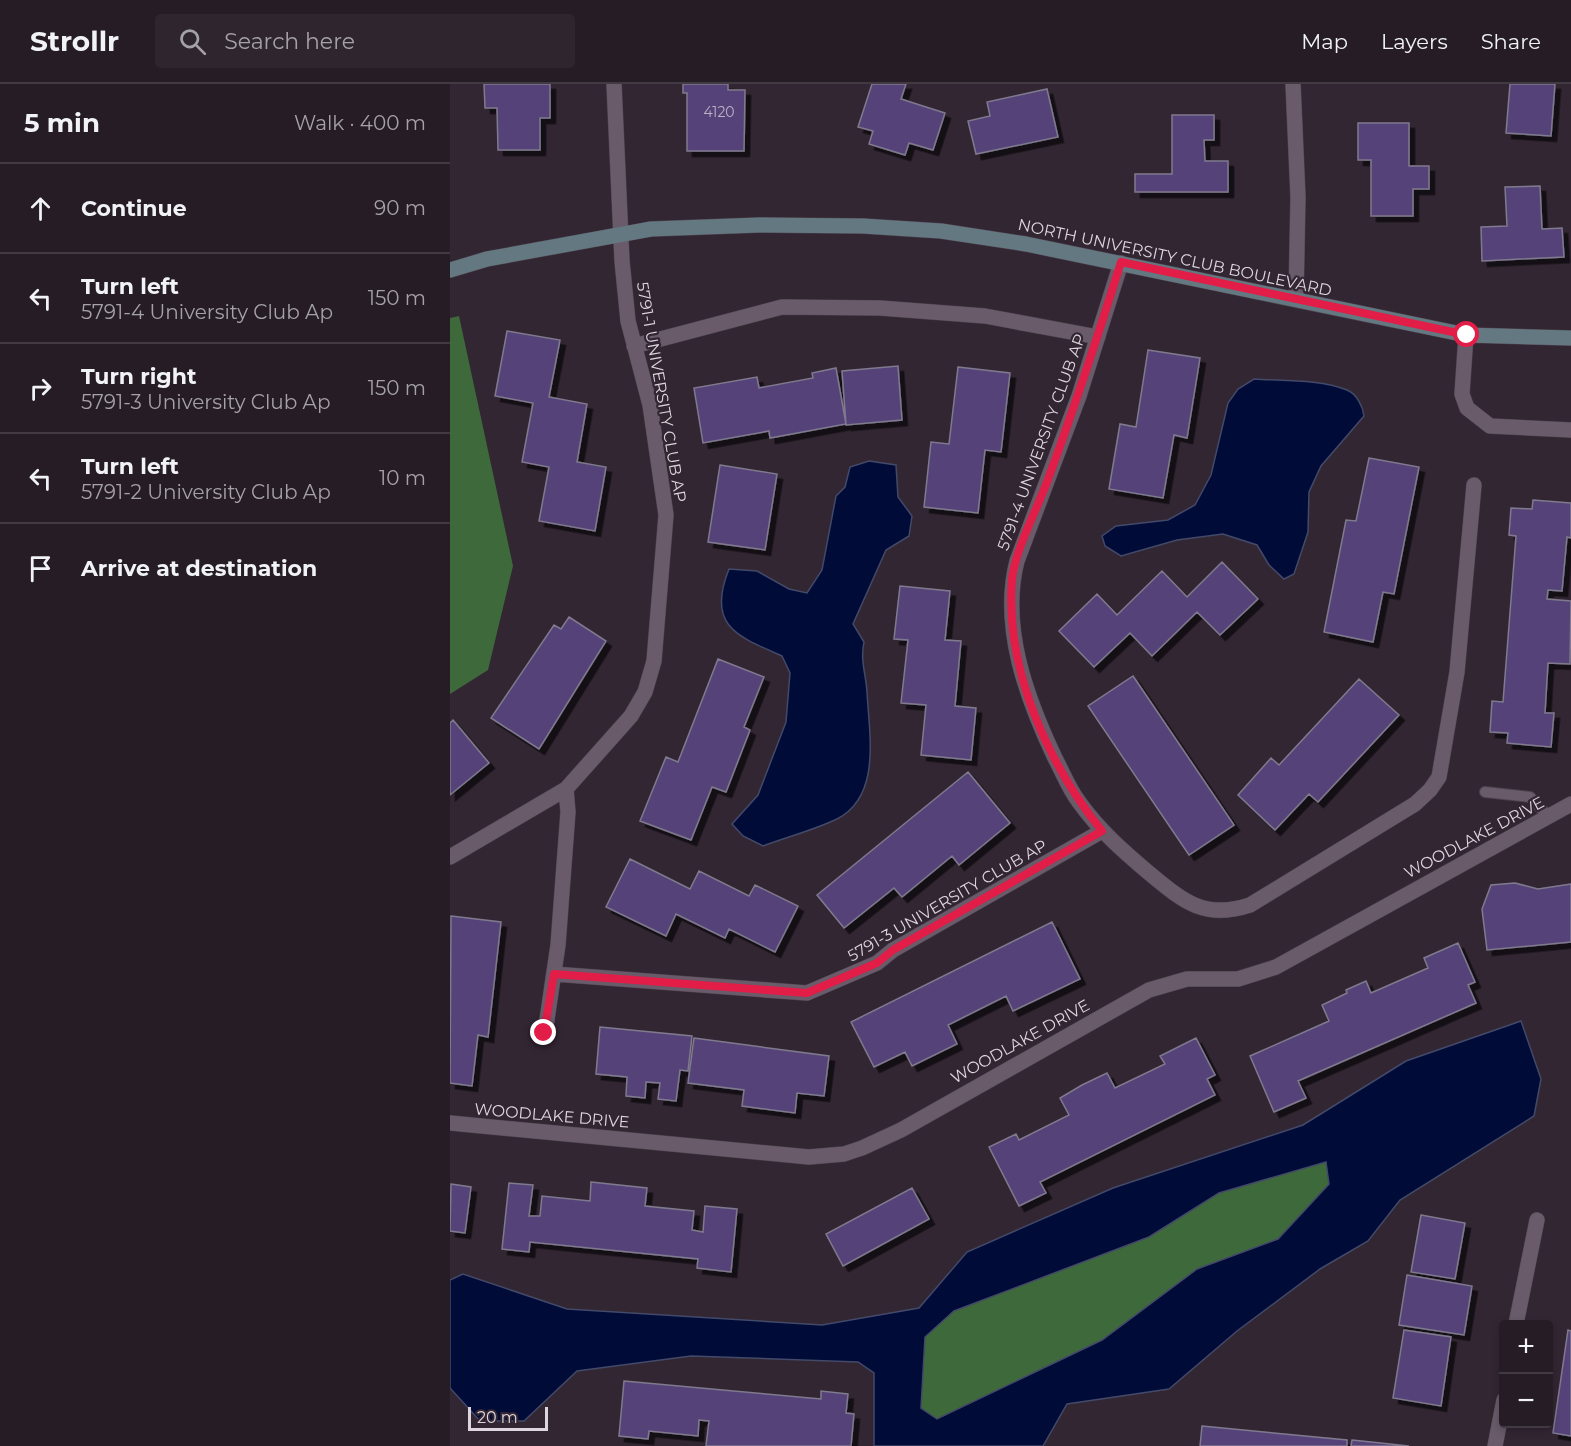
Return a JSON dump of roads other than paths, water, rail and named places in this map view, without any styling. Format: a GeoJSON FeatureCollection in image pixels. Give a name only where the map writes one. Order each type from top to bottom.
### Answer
{"type":"FeatureCollection","features":[{"type":"Feature","properties":{"kind":"street","name":"5791-1 UNIVERSITY CLUB AP"},"geometry":{"type":"LineString","coordinates":[[450,857],[465,851],[566,789],[631,716],[645,693],[654,661],[666,515],[650,405],[628,321],[622,261],[614,84]]}},
{"type":"Feature","properties":{"kind":"street"},"geometry":{"type":"LineString","coordinates":[[1293,84],[1298,197],[1296,299]]}},
{"type":"Feature","properties":{"kind":"street","name":"NORTH UNIVERSITY CLUB BOULEVARD"},"geometry":{"type":"LineString","coordinates":[[450,270],[487,259],[622,232],[759,225],[874,227],[952,233],[1121,262],[1467,335],[1571,338]]}},
{"type":"Feature","properties":{"kind":"street","name":"5791-4 UNIVERSITY CLUB AP"},"geometry":{"type":"LineString","coordinates":[[1121,262],[1098,337],[1012,579],[1016,642],[1026,687],[1037,720],[1078,801],[1102,831],[1170,893],[1194,906],[1210,911],[1232,911],[1264,898],[1422,797],[1439,777],[1457,672],[1474,485]]}},
{"type":"Feature","properties":{"kind":"street"},"geometry":{"type":"LineString","coordinates":[[634,346],[782,307],[880,308],[985,316],[1098,337]]}},
{"type":"Feature","properties":{"kind":"street"},"geometry":{"type":"LineString","coordinates":[[1467,335],[1462,394],[1467,408],[1490,426],[1571,430]]}},
{"type":"Feature","properties":{"kind":"street"},"geometry":{"type":"LineString","coordinates":[[544,1033],[558,945],[568,812],[566,789]]}},
{"type":"Feature","properties":{"kind":"street","name":"WOODLAKE DRIVE"},"geometry":{"type":"LineString","coordinates":[[450,1123],[809,1157],[844,1154],[901,1130],[1149,990],[1187,979],[1238,979],[1276,967],[1563,811]]}},
{"type":"Feature","properties":{"kind":"street","name":"5791-3 UNIVERSITY CLUB AP"},"geometry":{"type":"LineString","coordinates":[[554,974],[807,993],[877,963],[893,950],[1102,831]]}},
{"type":"Feature","properties":{"kind":"street"},"geometry":{"type":"LineString","coordinates":[[1517,1320],[1537,1220]]}},
{"type":"Feature","properties":{"kind":"street"},"geometry":{"type":"LineString","coordinates":[[1495,1446],[1499,1423]]}},
{"type":"Feature","properties":{"kind":"lane"},"geometry":{"type":"LineString","coordinates":[[1485,792],[1530,797],[1563,811]]}},
{"type":"Feature","properties":{"kind":"water"},"geometry":{"type":"Polygon","coordinates":[[[1254,379],[1313,382],[1336,386],[1354,394],[1364,416],[1321,466],[1309,492],[1308,532],[1294,574],[1284,579],[1269,565],[1257,545],[1223,534],[1177,540],[1121,556],[1105,546],[1102,536],[1116,526],[1168,520],[1195,505],[1211,475],[1228,403],[1238,389],[1254,379]]]}},
{"type":"Feature","properties":{"kind":"water"},"geometry":{"type":"Polygon","coordinates":[[[869,461],[896,465],[898,497],[912,516],[909,536],[886,550],[853,624],[864,642],[863,661],[870,744],[867,780],[861,795],[851,809],[837,819],[763,846],[743,836],[732,824],[758,795],[786,722],[790,673],[782,656],[739,635],[730,626],[721,604],[723,588],[729,569],[757,571],[789,589],[807,593],[822,570],[836,496],[845,487],[850,467],[869,461]]]}},
{"type":"Feature","properties":{"kind":"water"},"geometry":{"type":"Polygon","coordinates":[[[1521,1021],[1541,1079],[1534,1116],[1400,1200],[1368,1241],[1320,1269],[1237,1331],[1169,1389],[1067,1404],[1043,1446],[874,1446],[874,1373],[858,1362],[691,1356],[577,1371],[524,1421],[480,1421],[450,1388],[450,1280],[463,1274],[567,1309],[822,1325],[919,1308],[967,1252],[1113,1188],[1303,1125],[1406,1061],[1521,1021]],[[1326,1162],[1219,1193],[1149,1237],[954,1311],[925,1337],[921,1408],[937,1419],[1102,1340],[1197,1269],[1278,1239],[1329,1184],[1326,1162]]]}}]}
